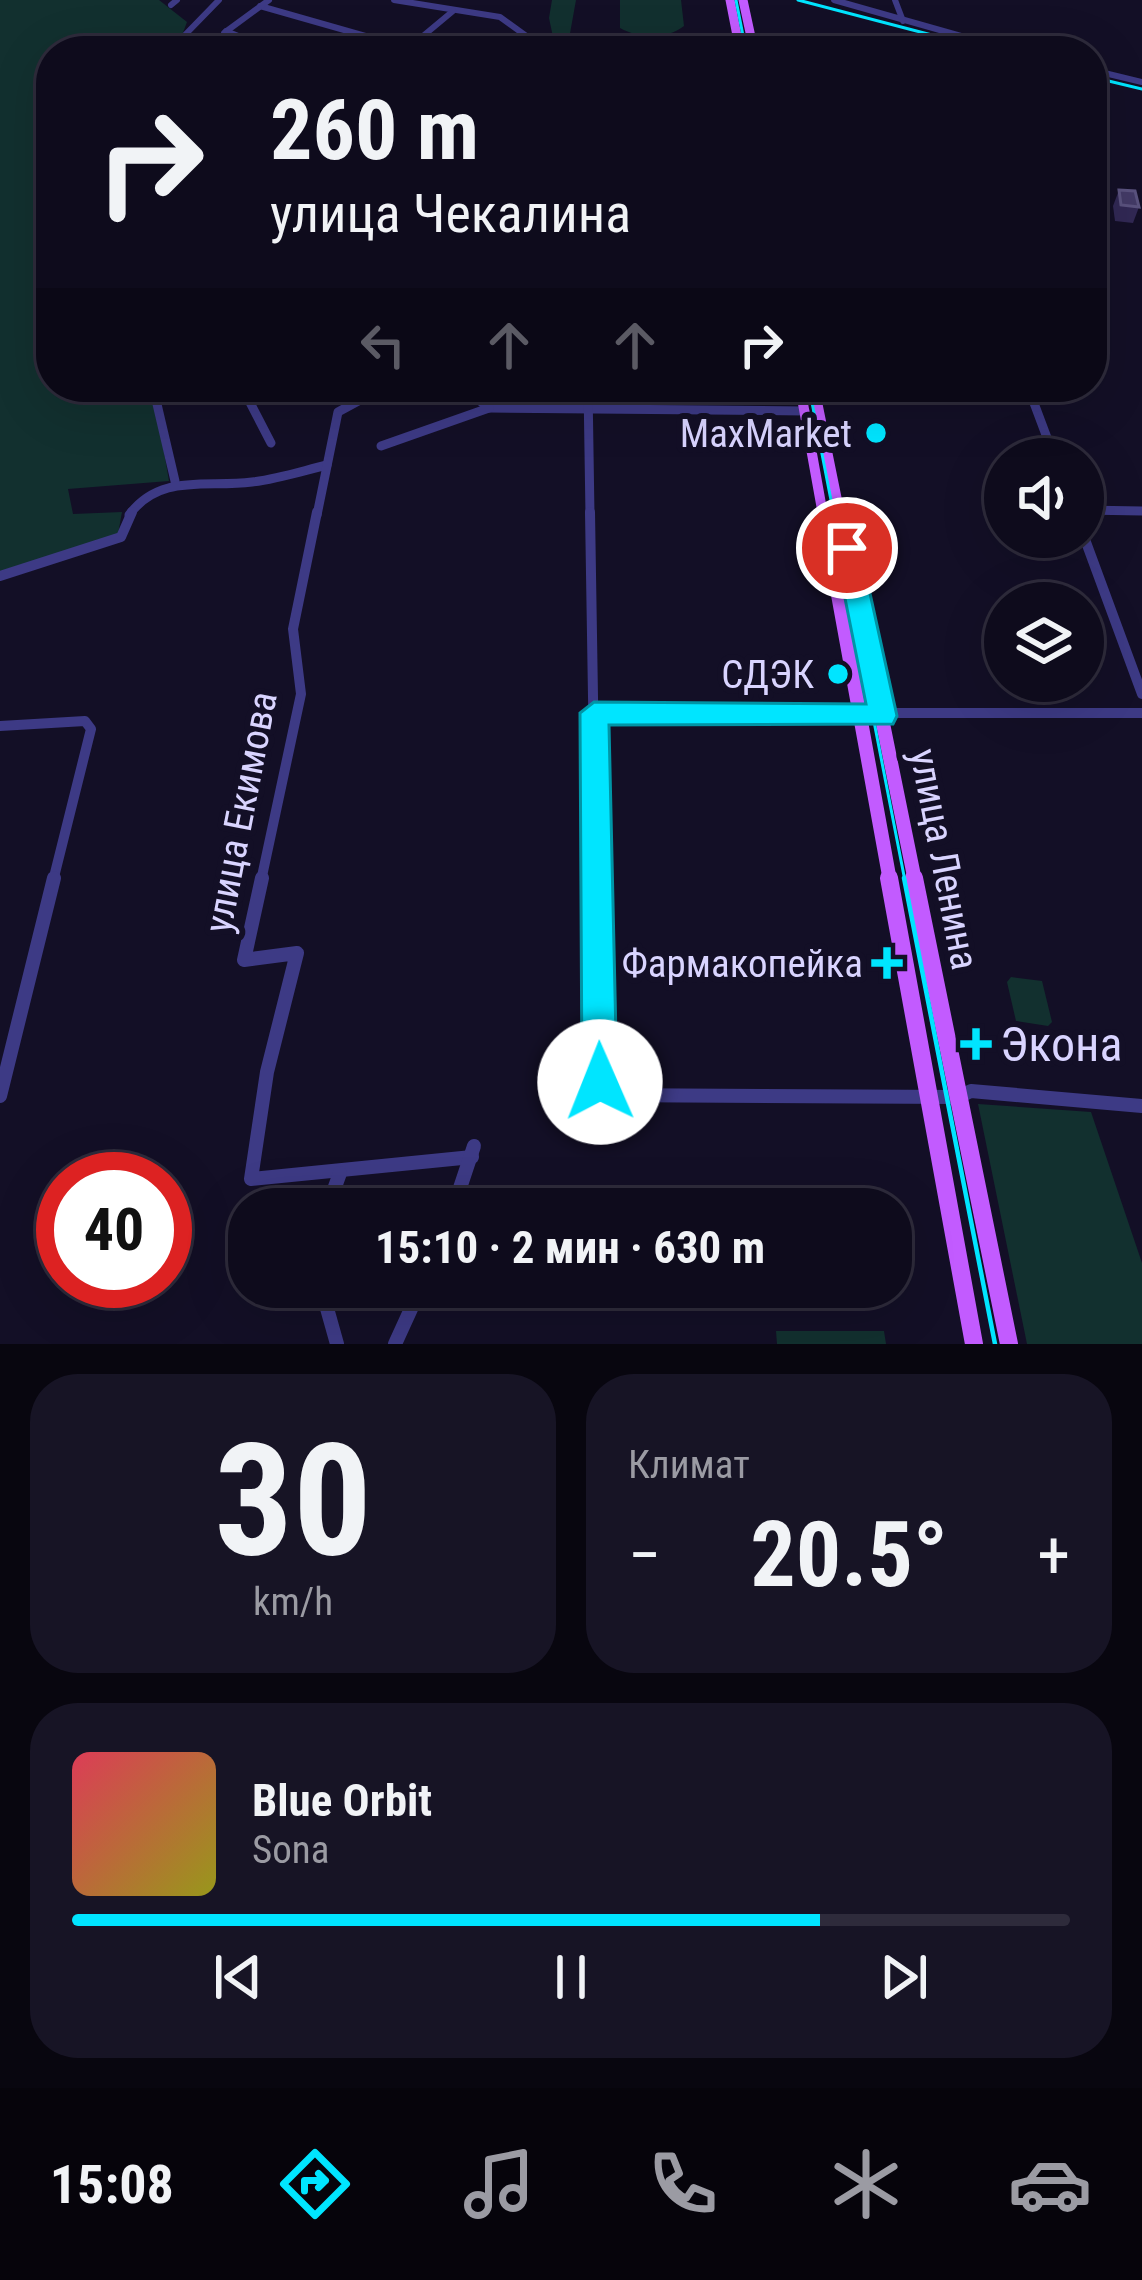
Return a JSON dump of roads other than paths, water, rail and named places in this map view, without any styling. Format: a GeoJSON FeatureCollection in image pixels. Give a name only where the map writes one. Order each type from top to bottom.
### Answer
{"type":"FeatureCollection","features":[{"type":"Feature","properties":{"kind":"main road"},"geometry":{"type":"LineString","coordinates":[[730,0],[737,36]]}},
{"type":"Feature","properties":{"kind":"main road"},"geometry":{"type":"LineString","coordinates":[[743,0],[751,36]]}},
{"type":"Feature","properties":{"kind":"main road","name":"улица Ленина"},"geometry":{"type":"LineString","coordinates":[[803,402],[974,1344]]}},
{"type":"Feature","properties":{"kind":"main road","name":"улица Ленина"},"geometry":{"type":"LineString","coordinates":[[817,402],[1009,1344]]}},
{"type":"Feature","properties":{"kind":"street"},"geometry":{"type":"LineString","coordinates":[[184,36],[219,0]]}},
{"type":"Feature","properties":{"kind":"street"},"geometry":{"type":"LineString","coordinates":[[224,36],[269,0]]}},
{"type":"Feature","properties":{"kind":"street"},"geometry":{"type":"LineString","coordinates":[[394,0],[500,17],[526,36]]}},
{"type":"Feature","properties":{"kind":"street"},"geometry":{"type":"LineString","coordinates":[[500,17],[502,0]]}},
{"type":"Feature","properties":{"kind":"street"},"geometry":{"type":"LineString","coordinates":[[834,0],[958,36]]}},
{"type":"Feature","properties":{"kind":"street"},"geometry":{"type":"LineString","coordinates":[[895,0],[903,21]]}},
{"type":"Feature","properties":{"kind":"street"},"geometry":{"type":"LineString","coordinates":[[260,6],[363,36]]}},
{"type":"Feature","properties":{"kind":"street"},"geometry":{"type":"LineString","coordinates":[[426,36],[453,11]]}},
{"type":"Feature","properties":{"kind":"street"},"geometry":{"type":"LineString","coordinates":[[226,31],[238,36]]}},
{"type":"Feature","properties":{"kind":"street"},"geometry":{"type":"LineString","coordinates":[[1107,74],[1142,82]]}},
{"type":"Feature","properties":{"kind":"street"},"geometry":{"type":"LineString","coordinates":[[157,402],[175,481]]}},
{"type":"Feature","properties":{"kind":"street"},"geometry":{"type":"LineString","coordinates":[[250,402],[271,443]]}},
{"type":"Feature","properties":{"kind":"street","name":"улица Екимова"},"geometry":{"type":"LineString","coordinates":[[340,1173],[250,1179],[267,1072],[297,953],[244,960],[301,694],[293,629],[338,412],[356,402]]}},
{"type":"Feature","properties":{"kind":"street"},"geometry":{"type":"LineString","coordinates":[[481,402],[489,408]]}},
{"type":"Feature","properties":{"kind":"street"},"geometry":{"type":"LineString","coordinates":[[589,402],[600,1095],[958,1097],[971,1091],[1142,1106]]}},
{"type":"Feature","properties":{"kind":"street"},"geometry":{"type":"LineString","coordinates":[[1034,402],[1047,438]]}},
{"type":"Feature","properties":{"kind":"street"},"geometry":{"type":"LineString","coordinates":[[381,446],[489,408],[805,411]]}},
{"type":"Feature","properties":{"kind":"street"},"geometry":{"type":"LineString","coordinates":[[0,576],[122,537],[138,503],[175,481],[242,484],[327,464]]}},
{"type":"Feature","properties":{"kind":"street"},"geometry":{"type":"LineString","coordinates":[[1104,510],[1142,511]]}},
{"type":"Feature","properties":{"kind":"street"},"geometry":{"type":"LineString","coordinates":[[1092,558],[1142,694]]}},
{"type":"Feature","properties":{"kind":"street"},"geometry":{"type":"LineString","coordinates":[[594,713],[1142,713]]}},
{"type":"Feature","properties":{"kind":"street"},"geometry":{"type":"LineString","coordinates":[[0,726],[85,722],[91,729],[0,1096]]}},
{"type":"Feature","properties":{"kind":"street"},"geometry":{"type":"LineString","coordinates":[[335,1188],[340,1173],[473,1152],[460,1188]]}},
{"type":"Feature","properties":{"kind":"street"},"geometry":{"type":"LineString","coordinates":[[327,1308],[337,1344]]}},
{"type":"Feature","properties":{"kind":"street"},"geometry":{"type":"LineString","coordinates":[[394,1344],[411,1308]]}},
{"type":"Feature","properties":{"kind":"tram line"},"geometry":{"type":"LineString","coordinates":[[736,0],[743,36]]}},
{"type":"Feature","properties":{"kind":"tram line"},"geometry":{"type":"LineString","coordinates":[[798,0],[936,36]]}},
{"type":"Feature","properties":{"kind":"tram line"},"geometry":{"type":"LineString","coordinates":[[1107,81],[1142,89]]}},
{"type":"Feature","properties":{"kind":"tram line"},"geometry":{"type":"LineString","coordinates":[[812,402],[905,881]]}},
{"type":"Feature","properties":{"kind":"tram line"},"geometry":{"type":"LineString","coordinates":[[904,878],[995,1344]]}},
{"type":"Feature","properties":{"kind":"place","name":"MaxMarket"},"geometry":{"type":"Point","coordinates":[876,433]}},
{"type":"Feature","properties":{"kind":"place","name":"СДЭК"},"geometry":{"type":"Point","coordinates":[838,674]}},
{"type":"Feature","properties":{"kind":"place","name":"Фармакопейка"},"geometry":{"type":"Point","coordinates":[887,963]}},
{"type":"Feature","properties":{"kind":"place","name":"Экона"},"geometry":{"type":"Point","coordinates":[976,1044]}}]}
